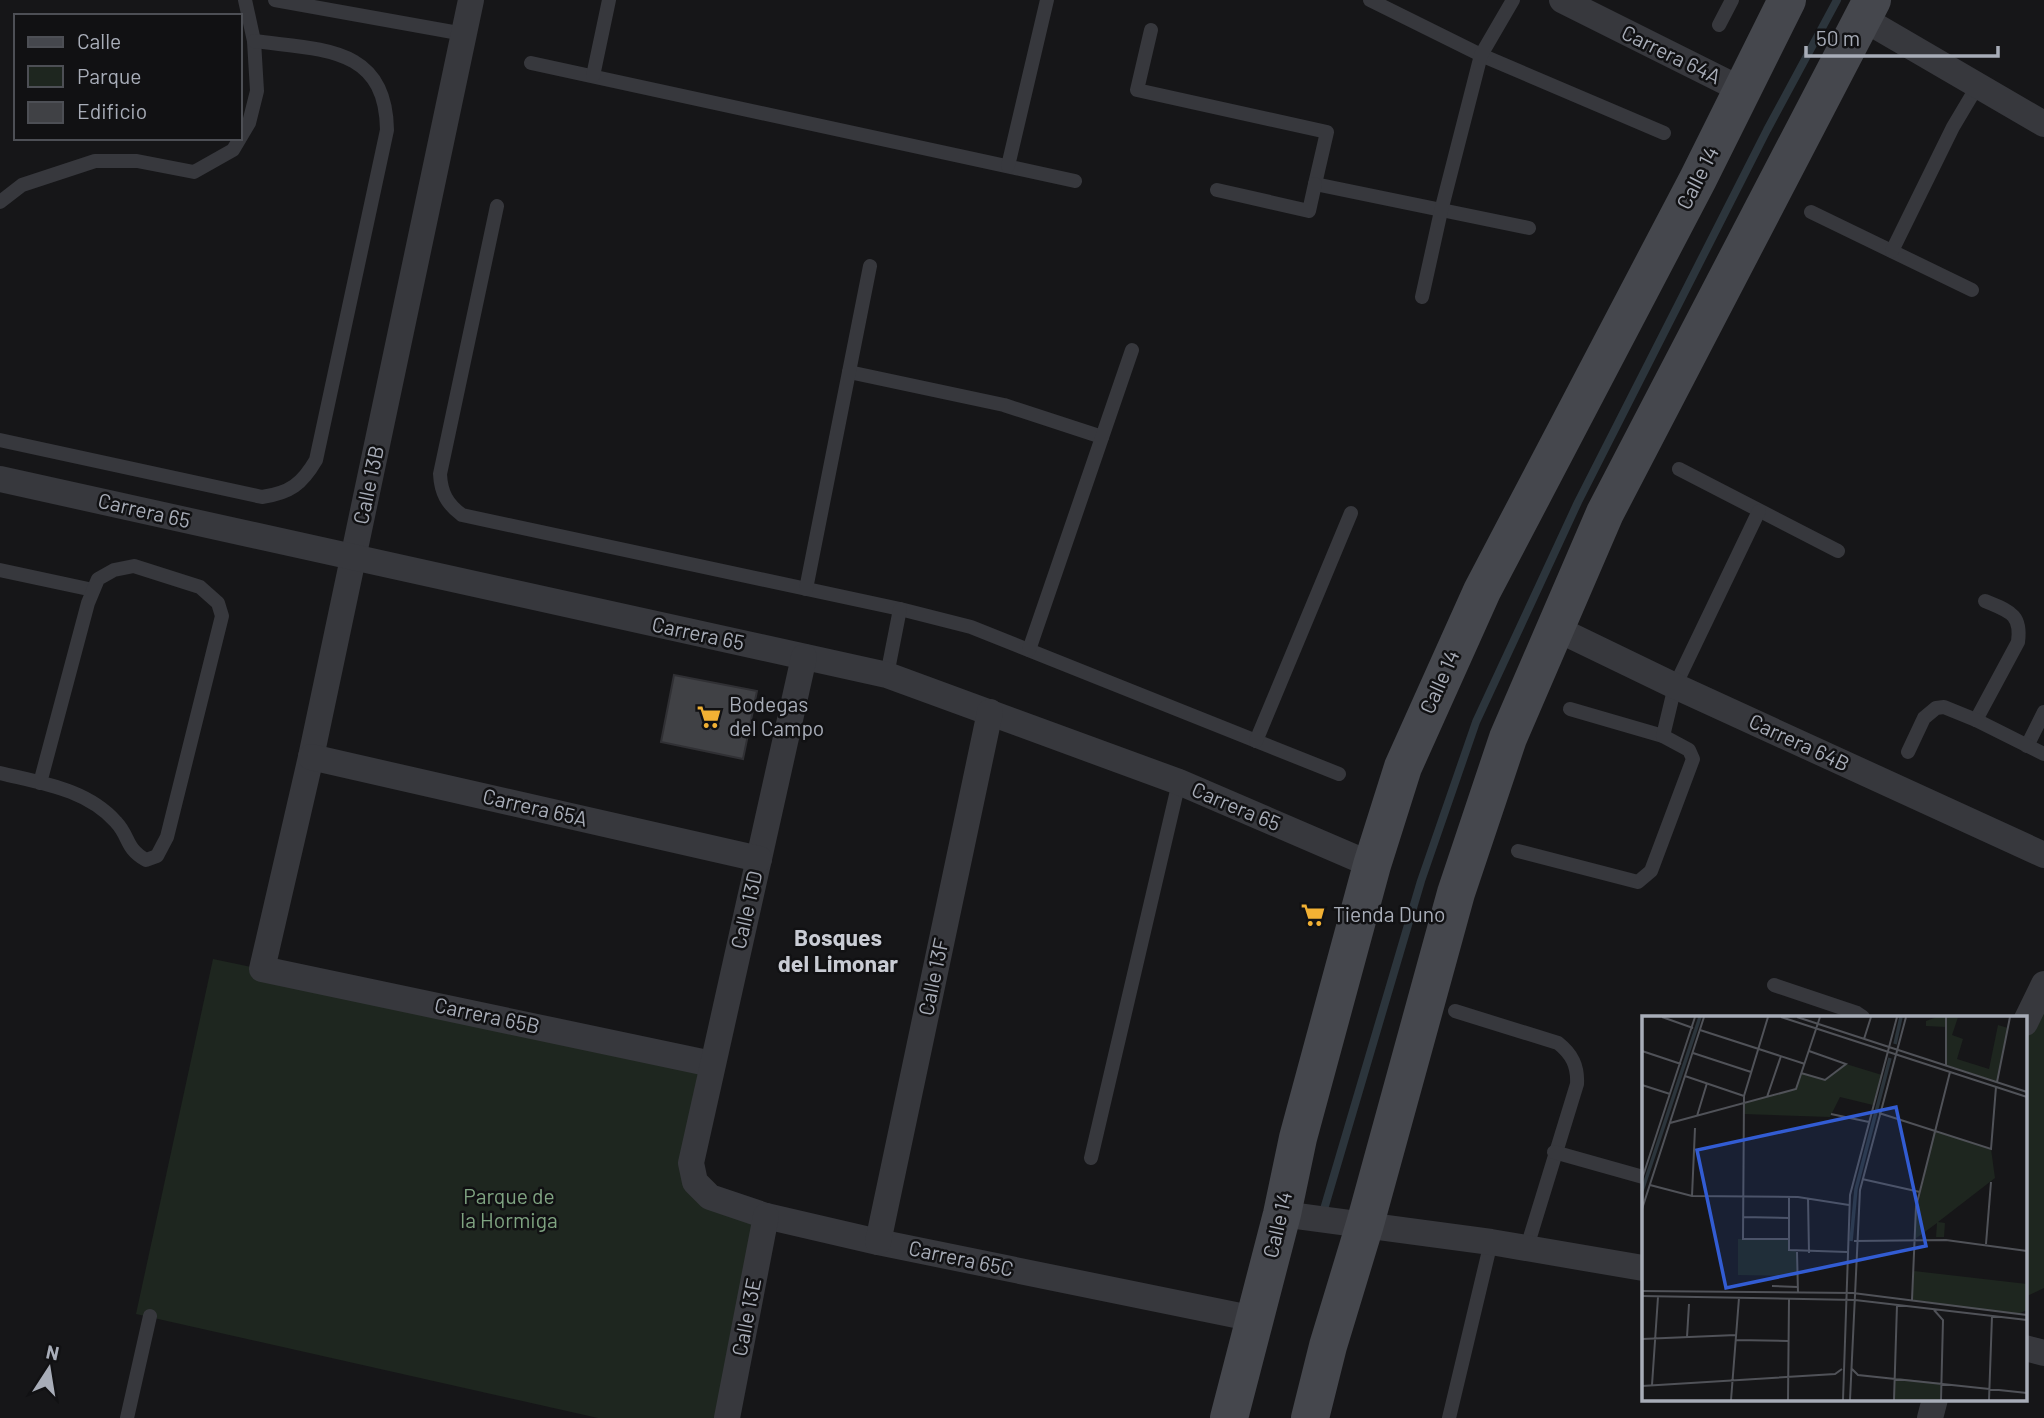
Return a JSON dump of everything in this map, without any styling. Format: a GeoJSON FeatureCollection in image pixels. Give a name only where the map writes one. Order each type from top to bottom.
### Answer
{"type":"FeatureCollection","features":[{"type":"Feature","properties":{"kind":"street","name":"Calle 13B"},"geometry":{"type":"LineString","coordinates":[[262,969],[311,757],[471,0]]}},
{"type":"Feature","properties":{"kind":"street","name":"Carrera 64A"},"geometry":{"type":"LineString","coordinates":[[1562,0],[1742,90]]}},
{"type":"Feature","properties":{"kind":"street","name":"Calle 14"},"geometry":{"type":"LineString","coordinates":[[1229,1418],[1282,1214],[1298,1138],[1372,865],[1403,767],[1482,591],[1787,0]]}},
{"type":"Feature","properties":{"kind":"street"},"geometry":{"type":"LineString","coordinates":[[1310,1418],[1455,893],[1508,738],[1605,513],[1867,9],[1978,85],[2044,124]]}},
{"type":"Feature","properties":{"kind":"street","name":"Carrera 65"},"geometry":{"type":"LineString","coordinates":[[0,479],[887,675],[1179,782],[1372,865]]}},
{"type":"Feature","properties":{"kind":"street","name":"Carrera 64B"},"geometry":{"type":"LineString","coordinates":[[1555,628],[2044,855]]}},
{"type":"Feature","properties":{"kind":"street","name":"Calle 13D"},"geometry":{"type":"LineString","coordinates":[[691,1163],[804,657]]}},
{"type":"Feature","properties":{"kind":"street","name":"Calle 13F"},"geometry":{"type":"LineString","coordinates":[[878,1242],[990,712]]}},
{"type":"Feature","properties":{"kind":"street","name":"Carrera 65A"},"geometry":{"type":"LineString","coordinates":[[311,757],[759,859]]}},
{"type":"Feature","properties":{"kind":"street","name":"Carrera 65B"},"geometry":{"type":"LineString","coordinates":[[262,969],[712,1064]]}},
{"type":"Feature","properties":{"kind":"street"},"geometry":{"type":"LineString","coordinates":[[2026,1021],[2044,984]]}},
{"type":"Feature","properties":{"kind":"street","name":"Carrera 65C"},"geometry":{"type":"LineString","coordinates":[[691,1163],[695,1182],[710,1197],[766,1216],[878,1242],[1255,1319]]}},
{"type":"Feature","properties":{"kind":"street"},"geometry":{"type":"LineString","coordinates":[[1282,1214],[1527,1247],[1642,1268]]}},
{"type":"Feature","properties":{"kind":"street","name":"Calle 13E"},"geometry":{"type":"LineString","coordinates":[[727,1418],[766,1216]]}},
{"type":"Feature","properties":{"kind":"street"},"geometry":{"type":"LineString","coordinates":[[2026,1348],[2044,1353]]}},
{"type":"Feature","properties":{"kind":"street"},"geometry":{"type":"LineString","coordinates":[[1930,1418],[1935,1400]]}},
{"type":"Feature","properties":{"kind":"lane"},"geometry":{"type":"LineString","coordinates":[[242,135],[249,123],[257,91],[254,41],[245,0]]}},
{"type":"Feature","properties":{"kind":"lane"},"geometry":{"type":"LineString","coordinates":[[275,0],[464,34]]}},
{"type":"Feature","properties":{"kind":"lane"},"geometry":{"type":"LineString","coordinates":[[593,76],[609,0]]}},
{"type":"Feature","properties":{"kind":"lane"},"geometry":{"type":"LineString","coordinates":[[1008,166],[1047,0]]}},
{"type":"Feature","properties":{"kind":"lane"},"geometry":{"type":"LineString","coordinates":[[1370,0],[1481,55],[1664,133]]}},
{"type":"Feature","properties":{"kind":"lane"},"geometry":{"type":"LineString","coordinates":[[1422,297],[1481,55],[1513,0]]}},
{"type":"Feature","properties":{"kind":"lane"},"geometry":{"type":"LineString","coordinates":[[1719,25],[1732,0]]}},
{"type":"Feature","properties":{"kind":"lane"},"geometry":{"type":"LineString","coordinates":[[1151,30],[1138,90],[1326,132],[1309,211],[1217,190]]}},
{"type":"Feature","properties":{"kind":"lane"},"geometry":{"type":"LineString","coordinates":[[0,440],[262,497],[295,487],[307,475],[316,460],[387,130],[387,108],[380,87],[367,70],[348,57],[327,51],[254,41]]}},
{"type":"Feature","properties":{"kind":"lane"},"geometry":{"type":"LineString","coordinates":[[531,63],[1075,181]]}},
{"type":"Feature","properties":{"kind":"lane"},"geometry":{"type":"LineString","coordinates":[[1892,251],[1953,127],[1978,85]]}},
{"type":"Feature","properties":{"kind":"lane"},"geometry":{"type":"LineString","coordinates":[[0,202],[22,185],[95,161],[137,161],[194,172],[233,150],[239,140]]}},
{"type":"Feature","properties":{"kind":"lane"},"geometry":{"type":"LineString","coordinates":[[1315,184],[1529,228]]}},
{"type":"Feature","properties":{"kind":"lane"},"geometry":{"type":"LineString","coordinates":[[497,206],[440,474],[445,498],[452,508],[462,515],[900,609],[971,627],[1339,774]]}},
{"type":"Feature","properties":{"kind":"lane"},"geometry":{"type":"LineString","coordinates":[[1811,212],[1972,290]]}},
{"type":"Feature","properties":{"kind":"lane"},"geometry":{"type":"LineString","coordinates":[[806,589],[870,266]]}},
{"type":"Feature","properties":{"kind":"lane"},"geometry":{"type":"LineString","coordinates":[[1029,650],[1132,350]]}},
{"type":"Feature","properties":{"kind":"lane"},"geometry":{"type":"LineString","coordinates":[[849,372],[1004,405],[1102,437]]}},
{"type":"Feature","properties":{"kind":"lane"},"geometry":{"type":"LineString","coordinates":[[1679,469],[1838,551]]}},
{"type":"Feature","properties":{"kind":"lane"},"geometry":{"type":"LineString","coordinates":[[1663,736],[1675,686],[1759,511]]}},
{"type":"Feature","properties":{"kind":"lane"},"geometry":{"type":"LineString","coordinates":[[1256,741],[1351,513]]}},
{"type":"Feature","properties":{"kind":"lane"},"geometry":{"type":"LineString","coordinates":[[0,773],[40,783],[61,787],[99,806],[118,823],[133,852],[146,860],[157,856],[167,837],[222,616],[218,603],[201,587],[134,566],[114,570],[98,579],[88,603],[40,783]]}},
{"type":"Feature","properties":{"kind":"lane"},"geometry":{"type":"LineString","coordinates":[[0,570],[93,590]]}},
{"type":"Feature","properties":{"kind":"lane"},"geometry":{"type":"LineString","coordinates":[[1976,720],[2018,642],[2020,629],[2017,619],[2008,610],[1985,601]]}},
{"type":"Feature","properties":{"kind":"lane"},"geometry":{"type":"LineString","coordinates":[[887,675],[900,609]]}},
{"type":"Feature","properties":{"kind":"lane"},"geometry":{"type":"LineString","coordinates":[[1908,752],[1924,718],[1936,708],[1951,708],[2044,754]]}},
{"type":"Feature","properties":{"kind":"lane"},"geometry":{"type":"LineString","coordinates":[[1518,851],[1637,883],[1651,871],[1693,759],[1689,750],[1663,736],[1570,709]]}},
{"type":"Feature","properties":{"kind":"lane"},"geometry":{"type":"LineString","coordinates":[[2027,746],[2044,712]]}},
{"type":"Feature","properties":{"kind":"lane"},"geometry":{"type":"LineString","coordinates":[[1091,1158],[1179,782]]}},
{"type":"Feature","properties":{"kind":"lane"},"geometry":{"type":"LineString","coordinates":[[1774,985],[1862,1016]]}},
{"type":"Feature","properties":{"kind":"lane"},"geometry":{"type":"LineString","coordinates":[[1455,1011],[1558,1043],[1568,1050],[1577,1072],[1577,1084],[1527,1247]]}},
{"type":"Feature","properties":{"kind":"lane"},"geometry":{"type":"LineString","coordinates":[[1554,1152],[1642,1177]]}},
{"type":"Feature","properties":{"kind":"lane"},"geometry":{"type":"LineString","coordinates":[[1449,1418],[1491,1242]]}},
{"type":"Feature","properties":{"kind":"lane"},"geometry":{"type":"LineString","coordinates":[[127,1418],[150,1316]]}},
{"type":"Feature","properties":{"kind":"green space","name":"Parque de la Hormiga"},"geometry":{"type":"Polygon","coordinates":[[[213,959],[712,1064],[695,1182],[766,1216],[727,1418],[598,1418],[136,1314],[213,959]]]}},
{"type":"Feature","properties":{"kind":"green space"},"geometry":{"type":"Polygon","coordinates":[[[2044,984],[2044,1288],[2026,1297],[2026,1021],[2044,984]]]}},
{"type":"Feature","properties":{"kind":"building","name":"Bodegas del Campo"},"geometry":{"type":"Polygon","coordinates":[[[674,675],[757,691],[743,759],[661,742],[674,675]]]}},
{"type":"Feature","properties":{"kind":"waterway"},"geometry":{"type":"LineString","coordinates":[[1322,1216],[1421,881],[1476,722],[1578,502],[1767,130],[1837,0]]}},
{"type":"Feature","properties":{"kind":"place","name":"Bodegas del Campo"},"geometry":{"type":"Point","coordinates":[709,717]}},
{"type":"Feature","properties":{"kind":"place","name":"Tienda Duno"},"geometry":{"type":"Point","coordinates":[1313,915]}},
{"type":"Feature","properties":{"kind":"district","name":"Bosques del Limonar"},"geometry":{"type":"Point","coordinates":[838,951]}}]}
